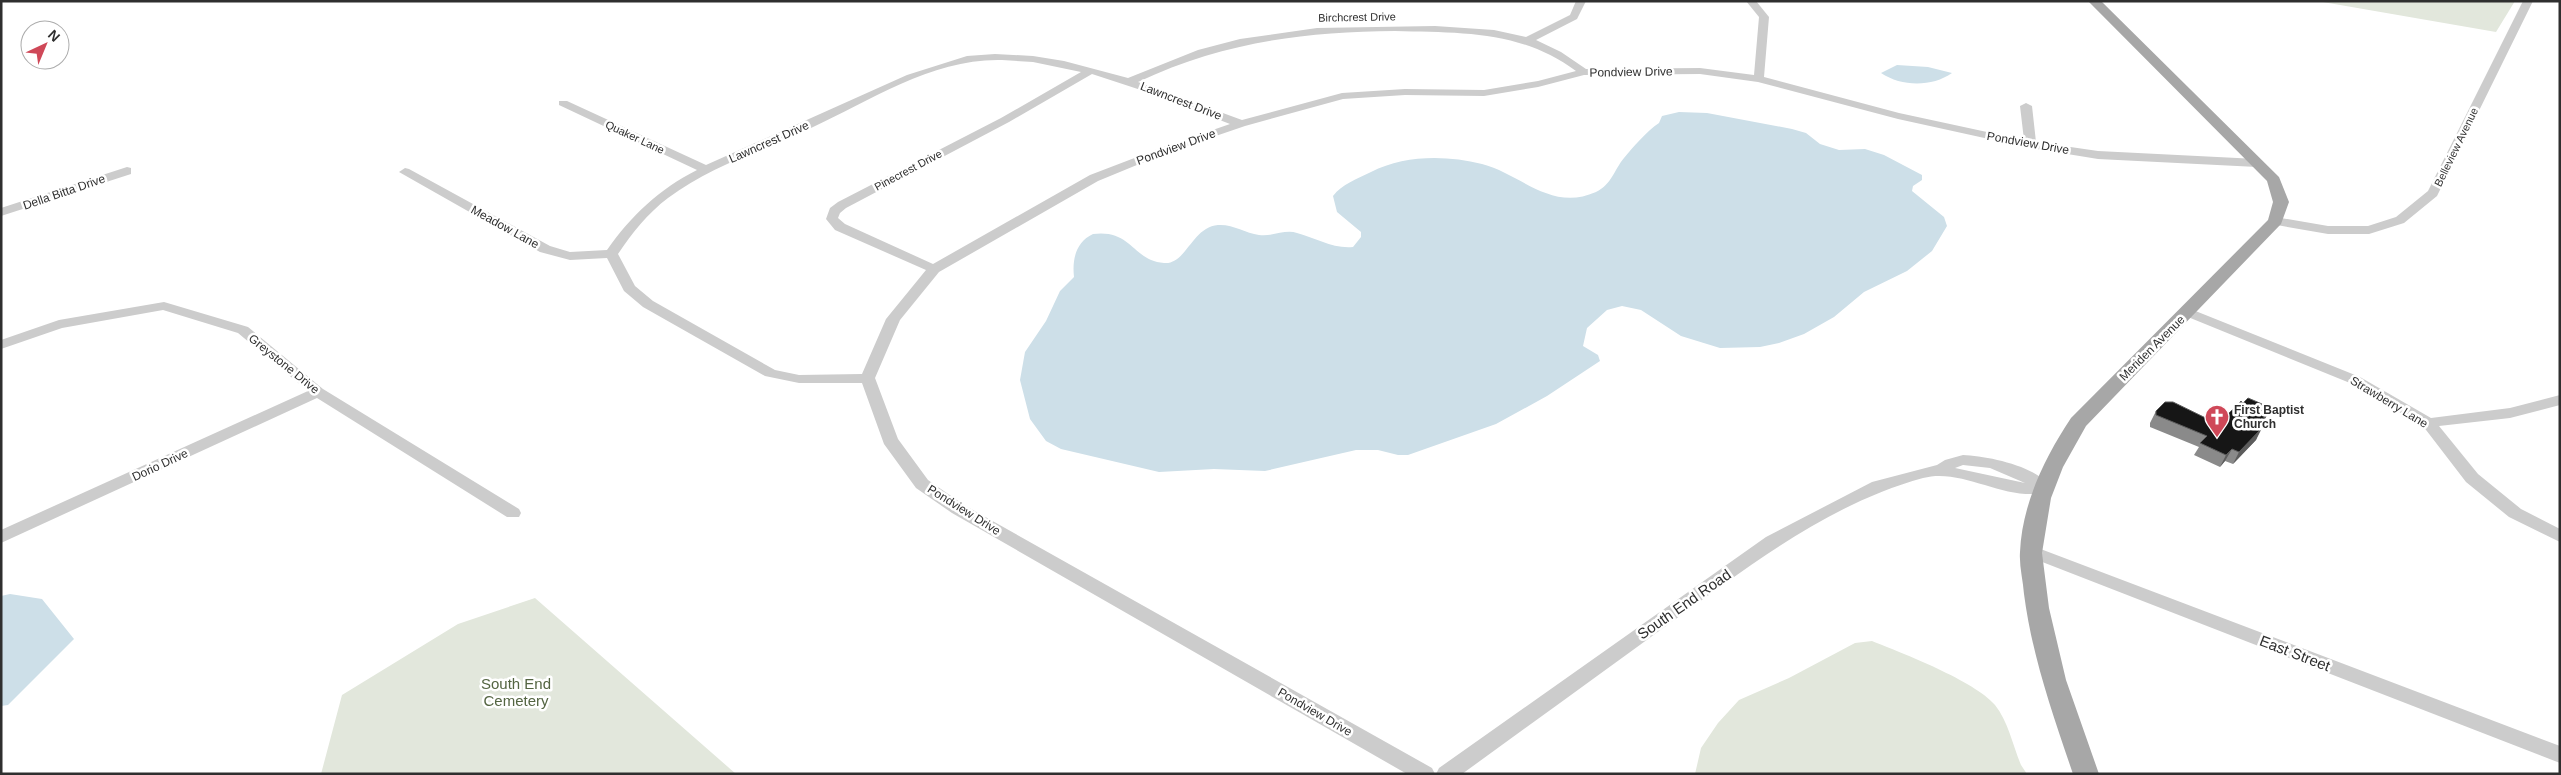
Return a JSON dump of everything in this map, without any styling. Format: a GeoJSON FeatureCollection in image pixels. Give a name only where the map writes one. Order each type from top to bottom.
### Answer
{"type":"FeatureCollection","features":[{"type":"Feature","properties":{"kind":"main road"},"geometry":{"type":"LineString","coordinates":[[2094,1],[2274,180],[2281,202],[2275,221]]}},
{"type":"Feature","properties":{"kind":"main road","name":"Meriden Avenue"},"geometry":{"type":"LineString","coordinates":[[2086,774],[2050,670],[2036,606],[2030,550],[2043,488],[2064,444],[2078,422],[2188,312],[2275,221]]}},
{"type":"Feature","properties":{"kind":"street"},"geometry":{"type":"LineString","coordinates":[[1528,40],[1574,17],[1581,1]]}},
{"type":"Feature","properties":{"kind":"street"},"geometry":{"type":"LineString","coordinates":[[1751,1],[1764,17],[1759,79]]}},
{"type":"Feature","properties":{"kind":"street","name":"Belleview Avenue"},"geometry":{"type":"LineString","coordinates":[[2275,221],[2328,230],[2369,230],[2400,220],[2433,193],[2528,1]]}},
{"type":"Feature","properties":{"kind":"street","name":"Birchcrest Drive"},"geometry":{"type":"LineString","coordinates":[[1129,82],[1164,64],[1196,52],[1237,41],[1278,34],[1333,29],[1413,28],[1479,31],[1528,40],[1565,57],[1584,72]]}},
{"type":"Feature","properties":{"kind":"street","name":"Lawncrest Drive"},"geometry":{"type":"LineString","coordinates":[[611,254],[630,225],[665,194],[707,170],[946,64],[966,58],[1003,56],[1053,62],[1129,82],[1241,124]]}},
{"type":"Feature","properties":{"kind":"street","name":"Pinecrest Drive"},"geometry":{"type":"LineString","coordinates":[[934,269],[840,227],[832,219],[834,211],[842,205],[1005,120],[1090,71]]}},
{"type":"Feature","properties":{"kind":"street","name":"Pondview Drive"},"geometry":{"type":"LineString","coordinates":[[1425,774],[967,514],[922,484],[890,440],[868,378],[893,319],[934,269],[1094,178],[1162,151],[1241,124],[1342,96],[1405,92],[1484,93],[1538,84],[1584,72],[1700,71],[1759,79],[1898,116],[2030,145],[2098,155],[2257,163]]}},
{"type":"Feature","properties":{"kind":"street","name":"Quaker Lane"},"geometry":{"type":"LineString","coordinates":[[563,103],[707,170]]}},
{"type":"Feature","properties":{"kind":"street"},"geometry":{"type":"LineString","coordinates":[[2026,106],[2030,145]]}},
{"type":"Feature","properties":{"kind":"street","name":"Della Bitta Drive"},"geometry":{"type":"LineString","coordinates":[[1,212],[127,170]]}},
{"type":"Feature","properties":{"kind":"street","name":"Meadow Lane"},"geometry":{"type":"LineString","coordinates":[[405,172],[545,249],[570,256],[611,254]]}},
{"type":"Feature","properties":{"kind":"street"},"geometry":{"type":"LineString","coordinates":[[611,254],[629,288],[648,304],[770,373],[799,379],[834,380],[868,378]]}},
{"type":"Feature","properties":{"kind":"street","name":"Greystone Drive"},"geometry":{"type":"LineString","coordinates":[[1,345],[60,324],[164,306],[243,330],[318,392],[513,513]]}},
{"type":"Feature","properties":{"kind":"street","name":"Strawberry Lane"},"geometry":{"type":"LineString","coordinates":[[2188,312],[2354,380],[2428,424],[2472,478],[2515,513],[2560,536]]}},
{"type":"Feature","properties":{"kind":"street","name":"Dorio Drive"},"geometry":{"type":"LineString","coordinates":[[1,536],[318,392]]}},
{"type":"Feature","properties":{"kind":"street"},"geometry":{"type":"LineString","coordinates":[[2428,424],[2510,413],[2560,400]]}},
{"type":"Feature","properties":{"kind":"street","name":"South End Road"},"geometry":{"type":"LineString","coordinates":[[1446,774],[1772,541],[1878,486],[1925,472],[1941,470],[2020,489],[2043,488]]}},
{"type":"Feature","properties":{"kind":"street","name":"East Street"},"geometry":{"type":"LineString","coordinates":[[2030,550],[2560,755]]}},
{"type":"Feature","properties":{"kind":"green space"},"geometry":{"type":"Polygon","coordinates":[[[2317,1],[2515,1],[2496,32],[2317,1]]]}},
{"type":"Feature","properties":{"kind":"green space","name":"South End Cemetery"},"geometry":{"type":"Polygon","coordinates":[[[535,598],[736,774],[321,774],[342,695],[458,624],[535,598]]]}},
{"type":"Feature","properties":{"kind":"green space"},"geometry":{"type":"Polygon","coordinates":[[[1872,641],[1937,668],[1985,696],[2000,711],[2021,765],[2027,774],[1695,774],[1701,748],[1718,723],[1739,700],[1789,678],[1855,643],[1872,641]]]}},
{"type":"Feature","properties":{"kind":"shaded area"},"geometry":{"type":"Polygon","coordinates":[[[1897,65],[1928,67],[1952,73],[1935,81],[1917,84],[1898,81],[1881,73],[1897,65]]]}},
{"type":"Feature","properties":{"kind":"shaded area"},"geometry":{"type":"Polygon","coordinates":[[[1679,112],[1707,113],[1792,129],[1806,133],[1820,144],[1839,150],[1865,149],[1884,155],[1922,175],[1922,180],[1913,186],[1912,191],[1944,217],[1947,226],[1932,251],[1907,271],[1864,292],[1834,317],[1804,334],[1779,343],[1760,347],[1720,348],[1681,336],[1641,310],[1622,306],[1607,310],[1587,328],[1583,346],[1598,355],[1600,361],[1547,396],[1496,424],[1408,455],[1398,455],[1378,450],[1356,450],[1265,471],[1214,469],[1159,472],[1061,449],[1046,441],[1030,419],[1020,380],[1025,352],[1046,321],[1060,291],[1074,277],[1074,264],[1079,246],[1087,237],[1093,234],[1116,236],[1145,257],[1164,263],[1172,262],[1178,258],[1202,232],[1209,227],[1218,225],[1229,226],[1259,235],[1292,232],[1332,245],[1353,247],[1361,237],[1361,232],[1337,212],[1333,196],[1350,182],[1384,166],[1425,158],[1468,161],[1496,169],[1550,195],[1580,197],[1596,192],[1606,185],[1624,158],[1659,123],[1662,116],[1679,112]]]}},
{"type":"Feature","properties":{"kind":"shaded area"},"geometry":{"type":"Polygon","coordinates":[[[10,594],[42,599],[74,639],[8,705],[1,706],[1,596],[10,594]]]}},
{"type":"Feature","properties":{"kind":"building"},"geometry":{"type":"Polygon","coordinates":[[[2248,398],[2269,407],[2265,412],[2268,413],[2257,425],[2262,428],[2239,452],[2232,449],[2226,455],[2200,443],[2207,436],[2156,415],[2156,411],[2165,402],[2173,402],[2218,424],[2241,401],[2243,403],[2248,398]]]}},
{"type":"Feature","properties":{"kind":"place","name":"First Baptist Church"},"geometry":{"type":"Point","coordinates":[2217,438]}}]}
